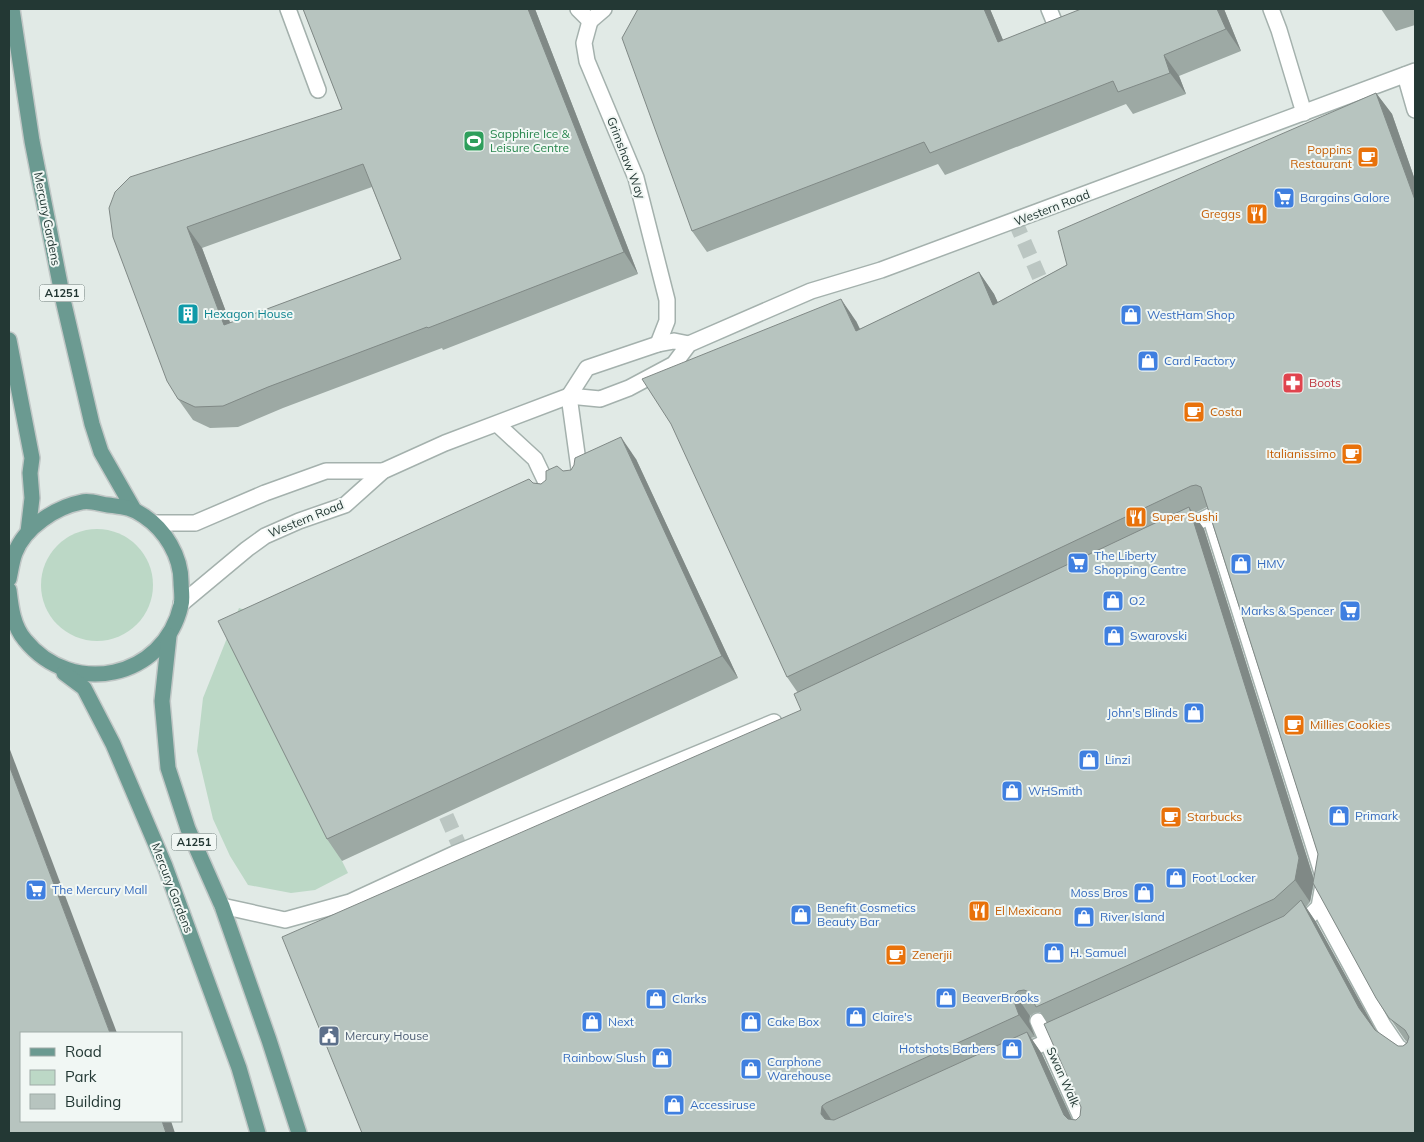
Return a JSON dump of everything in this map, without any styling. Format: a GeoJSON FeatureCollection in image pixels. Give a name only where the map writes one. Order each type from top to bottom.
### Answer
{"type":"FeatureCollection","features":[{"type":"Feature","properties":{"kind":"main road","name":"Mercury Gardens"},"geometry":{"type":"LineString","coordinates":[[12,9],[34,150],[64,304],[92,424],[101,452],[133,508]]}},
{"type":"Feature","properties":{"kind":"main road","name":"A1251"},"geometry":{"type":"LineString","coordinates":[[9,340],[32,458],[30,472],[32,498],[28,532]]}},
{"type":"Feature","properties":{"kind":"main road","name":"A1251"},"geometry":{"type":"LineString","coordinates":[[9,578],[15,552],[28,532],[50,513],[83,501],[133,508],[154,523],[173,549],[181,570],[181,604],[169,636],[162,700],[168,768],[188,829],[222,906],[299,1133]]}},
{"type":"Feature","properties":{"kind":"main road","name":"A1251"},"geometry":{"type":"LineString","coordinates":[[9,590],[10,616],[24,640],[50,663],[83,675],[119,672],[148,658],[169,636]]}},
{"type":"Feature","properties":{"kind":"main road","name":"Mercury Gardens"},"geometry":{"type":"LineString","coordinates":[[50,663],[84,688],[113,744],[168,875],[239,1068],[258,1133]]}},
{"type":"Feature","properties":{"kind":"street"},"geometry":{"type":"LineString","coordinates":[[288,9],[318,90]]}},
{"type":"Feature","properties":{"kind":"street"},"geometry":{"type":"LineString","coordinates":[[578,9],[590,20],[604,9]]}},
{"type":"Feature","properties":{"kind":"street"},"geometry":{"type":"LineString","coordinates":[[1049,9],[1058,31]]}},
{"type":"Feature","properties":{"kind":"street"},"geometry":{"type":"LineString","coordinates":[[1271,9],[1304,113]]}},
{"type":"Feature","properties":{"kind":"street","name":"Grimshaw Way"},"geometry":{"type":"LineString","coordinates":[[590,20],[584,43],[587,61],[636,178],[667,300],[667,321],[658,344]]}},
{"type":"Feature","properties":{"kind":"street"},"geometry":{"type":"LineString","coordinates":[[1410,73],[1415,110]]}},
{"type":"Feature","properties":{"kind":"street","name":"Western Road"},"geometry":{"type":"LineString","coordinates":[[181,604],[265,536],[299,521],[345,505],[383,471],[445,443],[569,396],[600,399],[629,388],[674,364],[689,344],[811,291],[881,270],[1410,73]]}},
{"type":"Feature","properties":{"kind":"street","name":"Western Road"},"geometry":{"type":"LineString","coordinates":[[569,396],[587,368],[658,344],[674,342],[689,344]]}},
{"type":"Feature","properties":{"kind":"street"},"geometry":{"type":"LineString","coordinates":[[569,396],[581,484]]}},
{"type":"Feature","properties":{"kind":"street"},"geometry":{"type":"LineString","coordinates":[[497,424],[535,459],[553,497]]}},
{"type":"Feature","properties":{"kind":"street","name":"Western Road"},"geometry":{"type":"LineString","coordinates":[[154,523],[195,523],[265,493],[326,471],[383,471]]}},
{"type":"Feature","properties":{"kind":"street"},"geometry":{"type":"LineString","coordinates":[[1165,538],[1210,516],[1324,880],[1319,907],[1295,930],[1286,934]]}},
{"type":"Feature","properties":{"kind":"street"},"geometry":{"type":"LineString","coordinates":[[222,906],[285,920],[350,902],[454,854],[786,717]]}},
{"type":"Feature","properties":{"kind":"street"},"geometry":{"type":"LineString","coordinates":[[1319,907],[1383,1025],[1398,1047],[1415,1059]]}},
{"type":"Feature","properties":{"kind":"street","name":"Swan Walk"},"geometry":{"type":"LineString","coordinates":[[1038,1020],[1088,1133]]}},
{"type":"Feature","properties":{"kind":"street"},"geometry":{"type":"LineString","coordinates":[[1007,1060],[1079,1027]]}},
{"type":"Feature","properties":{"kind":"green space"},"geometry":{"type":"Polygon","coordinates":[[[97,529],[119,533],[137,545],[149,563],[153,585],[149,607],[137,625],[119,637],[97,641],[75,637],[57,625],[45,607],[41,585],[45,563],[57,545],[75,533],[97,529]]]}},
{"type":"Feature","properties":{"kind":"green space"},"geometry":{"type":"Polygon","coordinates":[[[239,608],[267,617],[284,745],[348,873],[315,890],[291,893],[248,885],[230,856],[213,819],[197,751],[203,698],[239,608]]]}},
{"type":"Feature","properties":{"kind":"building"},"geometry":{"type":"Polygon","coordinates":[[[303,9],[528,9],[624,252],[428,328],[268,387],[223,406],[195,407],[178,399],[167,381],[113,237],[109,208],[115,192],[130,177],[342,109],[303,9]],[[363,164],[187,227],[224,325],[401,259],[363,164]]]}},
{"type":"Feature","properties":{"kind":"building"},"geometry":{"type":"Polygon","coordinates":[[[638,9],[984,9],[998,42],[1081,9],[1217,9],[1226,29],[1164,55],[1170,73],[1118,92],[1113,81],[930,153],[924,142],[692,231],[622,38],[638,9]]]}},
{"type":"Feature","properties":{"kind":"building","name":"The Liberty Shopping Centre"},"geometry":{"type":"Polygon","coordinates":[[[1376,93],[1415,200],[1415,1133],[362,1133],[282,937],[801,710],[794,694],[1189,507],[1299,858],[1295,880],[1274,899],[1036,1007],[1029,992],[1024,990],[1018,991],[1013,999],[1019,1015],[826,1103],[822,1106],[821,1114],[825,1119],[834,1120],[1027,1032],[1064,1115],[1068,1119],[1076,1120],[1080,1116],[1081,1107],[1044,1024],[1284,916],[1301,900],[1359,1008],[1375,1030],[1398,1046],[1403,1046],[1407,1043],[1409,1037],[1405,1030],[1389,1018],[1376,998],[1313,883],[1318,854],[1201,487],[1191,486],[787,677],[671,424],[642,379],[841,299],[856,331],[979,272],[993,305],[1067,265],[1058,231],[1376,93]]]}},
{"type":"Feature","properties":{"kind":"building"},"geometry":{"type":"Polygon","coordinates":[[[621,437],[722,656],[327,839],[218,621],[529,479],[533,483],[541,484],[546,480],[546,471],[557,466],[563,471],[571,470],[575,458],[621,437]]]}},
{"type":"Feature","properties":{"kind":"building","name":"The Mercury Mall"},"geometry":{"type":"Polygon","coordinates":[[[9,765],[110,1032],[20,1032],[20,1122],[162,1122],[166,1133],[9,1133],[9,765]]]}},
{"type":"Feature","properties":{"kind":"tunnel"},"geometry":{"type":"LineString","coordinates":[[1015,221],[1048,297]]}},
{"type":"Feature","properties":{"kind":"tunnel"},"geometry":{"type":"LineString","coordinates":[[437,795],[466,861]]}},
{"type":"Feature","properties":{"kind":"place","name":"Sapphire Ice & Leisure Centre"},"geometry":{"type":"Point","coordinates":[474,141]}},
{"type":"Feature","properties":{"kind":"place","name":"Poppins Restaurant"},"geometry":{"type":"Point","coordinates":[1368,157]}},
{"type":"Feature","properties":{"kind":"place","name":"Bargains Galore"},"geometry":{"type":"Point","coordinates":[1284,198]}},
{"type":"Feature","properties":{"kind":"place","name":"Greggs"},"geometry":{"type":"Point","coordinates":[1257,214]}},
{"type":"Feature","properties":{"kind":"place","name":"Hexagon House"},"geometry":{"type":"Point","coordinates":[188,314]}},
{"type":"Feature","properties":{"kind":"place","name":"WestHam Shop"},"geometry":{"type":"Point","coordinates":[1131,315]}},
{"type":"Feature","properties":{"kind":"place","name":"Card Factory"},"geometry":{"type":"Point","coordinates":[1148,361]}},
{"type":"Feature","properties":{"kind":"place","name":"Boots"},"geometry":{"type":"Point","coordinates":[1293,383]}},
{"type":"Feature","properties":{"kind":"place","name":"Costa"},"geometry":{"type":"Point","coordinates":[1194,412]}},
{"type":"Feature","properties":{"kind":"place","name":"Italianissimo"},"geometry":{"type":"Point","coordinates":[1352,454]}},
{"type":"Feature","properties":{"kind":"place","name":"Super Sushi"},"geometry":{"type":"Point","coordinates":[1136,517]}},
{"type":"Feature","properties":{"kind":"place","name":"The Liberty Shopping Centre"},"geometry":{"type":"Point","coordinates":[1078,563]}},
{"type":"Feature","properties":{"kind":"place","name":"HMV"},"geometry":{"type":"Point","coordinates":[1241,564]}},
{"type":"Feature","properties":{"kind":"place","name":"O2"},"geometry":{"type":"Point","coordinates":[1113,601]}},
{"type":"Feature","properties":{"kind":"place","name":"Marks & Spencer"},"geometry":{"type":"Point","coordinates":[1350,611]}},
{"type":"Feature","properties":{"kind":"place","name":"Swarovski"},"geometry":{"type":"Point","coordinates":[1114,636]}},
{"type":"Feature","properties":{"kind":"place","name":"John's Blinds"},"geometry":{"type":"Point","coordinates":[1194,713]}},
{"type":"Feature","properties":{"kind":"place","name":"Millies Cookies"},"geometry":{"type":"Point","coordinates":[1294,725]}},
{"type":"Feature","properties":{"kind":"place","name":"Linzi"},"geometry":{"type":"Point","coordinates":[1089,760]}},
{"type":"Feature","properties":{"kind":"place","name":"WHSmith"},"geometry":{"type":"Point","coordinates":[1012,791]}},
{"type":"Feature","properties":{"kind":"place","name":"Primark"},"geometry":{"type":"Point","coordinates":[1339,816]}},
{"type":"Feature","properties":{"kind":"place","name":"Starbucks"},"geometry":{"type":"Point","coordinates":[1171,817]}},
{"type":"Feature","properties":{"kind":"place","name":"Foot Locker"},"geometry":{"type":"Point","coordinates":[1176,878]}},
{"type":"Feature","properties":{"kind":"place","name":"The Mercury Mall"},"geometry":{"type":"Point","coordinates":[36,890]}},
{"type":"Feature","properties":{"kind":"place","name":"Moss Bros"},"geometry":{"type":"Point","coordinates":[1144,893]}},
{"type":"Feature","properties":{"kind":"place","name":"El Mexicana"},"geometry":{"type":"Point","coordinates":[979,911]}},
{"type":"Feature","properties":{"kind":"place","name":"Benefit Cosmetics Beauty Bar"},"geometry":{"type":"Point","coordinates":[801,915]}},
{"type":"Feature","properties":{"kind":"place","name":"River Island"},"geometry":{"type":"Point","coordinates":[1084,917]}},
{"type":"Feature","properties":{"kind":"place","name":"H. Samuel"},"geometry":{"type":"Point","coordinates":[1054,953]}},
{"type":"Feature","properties":{"kind":"place","name":"Zenerjii"},"geometry":{"type":"Point","coordinates":[896,955]}},
{"type":"Feature","properties":{"kind":"place","name":"BeaverBrooks"},"geometry":{"type":"Point","coordinates":[946,998]}},
{"type":"Feature","properties":{"kind":"place","name":"Clarks"},"geometry":{"type":"Point","coordinates":[656,999]}},
{"type":"Feature","properties":{"kind":"place","name":"Claire's"},"geometry":{"type":"Point","coordinates":[856,1017]}},
{"type":"Feature","properties":{"kind":"place","name":"Next"},"geometry":{"type":"Point","coordinates":[592,1022]}},
{"type":"Feature","properties":{"kind":"place","name":"Cake Box"},"geometry":{"type":"Point","coordinates":[751,1022]}},
{"type":"Feature","properties":{"kind":"place","name":"Mercury House"},"geometry":{"type":"Point","coordinates":[329,1036]}},
{"type":"Feature","properties":{"kind":"place","name":"Hotshots Barbers"},"geometry":{"type":"Point","coordinates":[1012,1049]}},
{"type":"Feature","properties":{"kind":"place","name":"Rainbow Slush"},"geometry":{"type":"Point","coordinates":[662,1058]}},
{"type":"Feature","properties":{"kind":"place","name":"Carphone Warehouse"},"geometry":{"type":"Point","coordinates":[751,1069]}},
{"type":"Feature","properties":{"kind":"place","name":"Accessiruse"},"geometry":{"type":"Point","coordinates":[674,1105]}}]}
